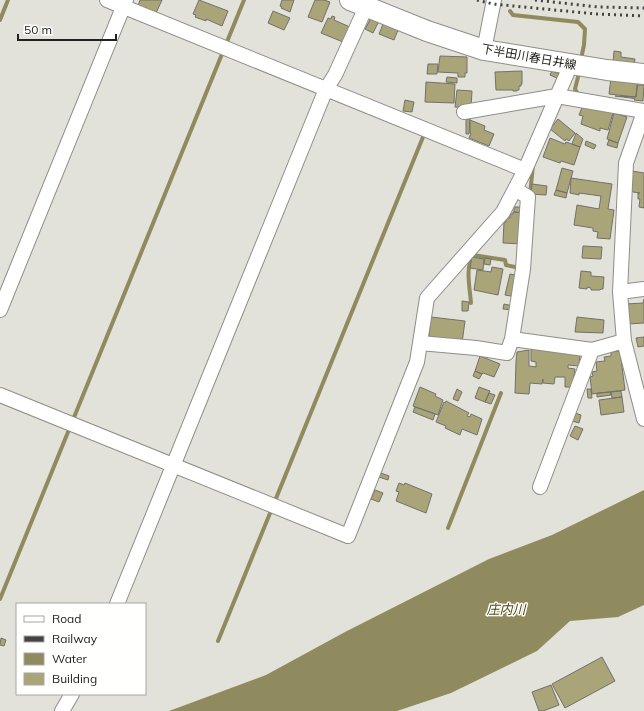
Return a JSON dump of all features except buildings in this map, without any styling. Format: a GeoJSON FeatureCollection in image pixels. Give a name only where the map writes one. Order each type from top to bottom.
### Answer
{"type":"FeatureCollection","features":[{"type":"Feature","properties":{"kind":"main road","name":"下半田川春日井線"},"geometry":{"type":"LineString","coordinates":[[358,3],[426,31],[484,50],[644,74]]}},
{"type":"Feature","properties":{"kind":"street"},"geometry":{"type":"LineString","coordinates":[[107,0],[124,3],[326,89],[525,170]]}},
{"type":"Feature","properties":{"kind":"street"},"geometry":{"type":"LineString","coordinates":[[484,50],[494,0]]}},
{"type":"Feature","properties":{"kind":"street"},"geometry":{"type":"LineString","coordinates":[[0,310],[124,3]]}},
{"type":"Feature","properties":{"kind":"street"},"geometry":{"type":"LineString","coordinates":[[117,603],[326,89],[335,75],[358,3]]}},
{"type":"Feature","properties":{"kind":"street"},"geometry":{"type":"LineString","coordinates":[[0,395],[348,536],[417,362],[427,298],[503,212],[525,170],[571,64]]}},
{"type":"Feature","properties":{"kind":"street"},"geometry":{"type":"LineString","coordinates":[[464,112],[557,96],[644,112],[626,163],[620,292],[624,341],[644,419]]}},
{"type":"Feature","properties":{"kind":"street"},"geometry":{"type":"LineString","coordinates":[[420,342],[507,353],[512,339],[523,269],[528,197],[515,189]]}},
{"type":"Feature","properties":{"kind":"street"},"geometry":{"type":"LineString","coordinates":[[620,292],[644,289]]}},
{"type":"Feature","properties":{"kind":"street"},"geometry":{"type":"LineString","coordinates":[[512,339],[592,350],[624,341]]}},
{"type":"Feature","properties":{"kind":"street"},"geometry":{"type":"LineString","coordinates":[[540,487],[592,350]]}},
{"type":"Feature","properties":{"kind":"street"},"geometry":{"type":"LineString","coordinates":[[62,711],[71,695]]}},
{"type":"Feature","properties":{"kind":"water","name":"庄内川"},"geometry":{"type":"Polygon","coordinates":[[[644,490],[644,605],[618,617],[570,621],[537,651],[451,693],[397,711],[169,711],[266,675],[345,632],[489,559],[552,535],[644,490]]]}},
{"type":"Feature","properties":{"kind":"waterway"},"geometry":{"type":"LineString","coordinates":[[0,20],[8,0]]}},
{"type":"Feature","properties":{"kind":"waterway"},"geometry":{"type":"LineString","coordinates":[[0,599],[244,0]]}},
{"type":"Feature","properties":{"kind":"waterway"},"geometry":{"type":"LineString","coordinates":[[510,11],[513,15],[578,22],[585,29],[581,59]]}},
{"type":"Feature","properties":{"kind":"waterway"},"geometry":{"type":"LineString","coordinates":[[579,73],[575,89],[580,96]]}},
{"type":"Feature","properties":{"kind":"waterway"},"geometry":{"type":"LineString","coordinates":[[218,641],[423,137]]}},
{"type":"Feature","properties":{"kind":"waterway"},"geometry":{"type":"LineString","coordinates":[[530,195],[533,165]]}},
{"type":"Feature","properties":{"kind":"waterway"},"geometry":{"type":"LineString","coordinates":[[471,303],[469,266],[473,255],[505,260],[506,265],[520,268]]}},
{"type":"Feature","properties":{"kind":"waterway"},"geometry":{"type":"LineString","coordinates":[[448,528],[501,393]]}},
{"type":"Feature","properties":{"kind":"railway"},"geometry":{"type":"LineString","coordinates":[[477,0],[493,4],[596,14],[644,16]]}},
{"type":"Feature","properties":{"kind":"railway"},"geometry":{"type":"LineString","coordinates":[[535,0],[598,7],[644,8]]}}]}
